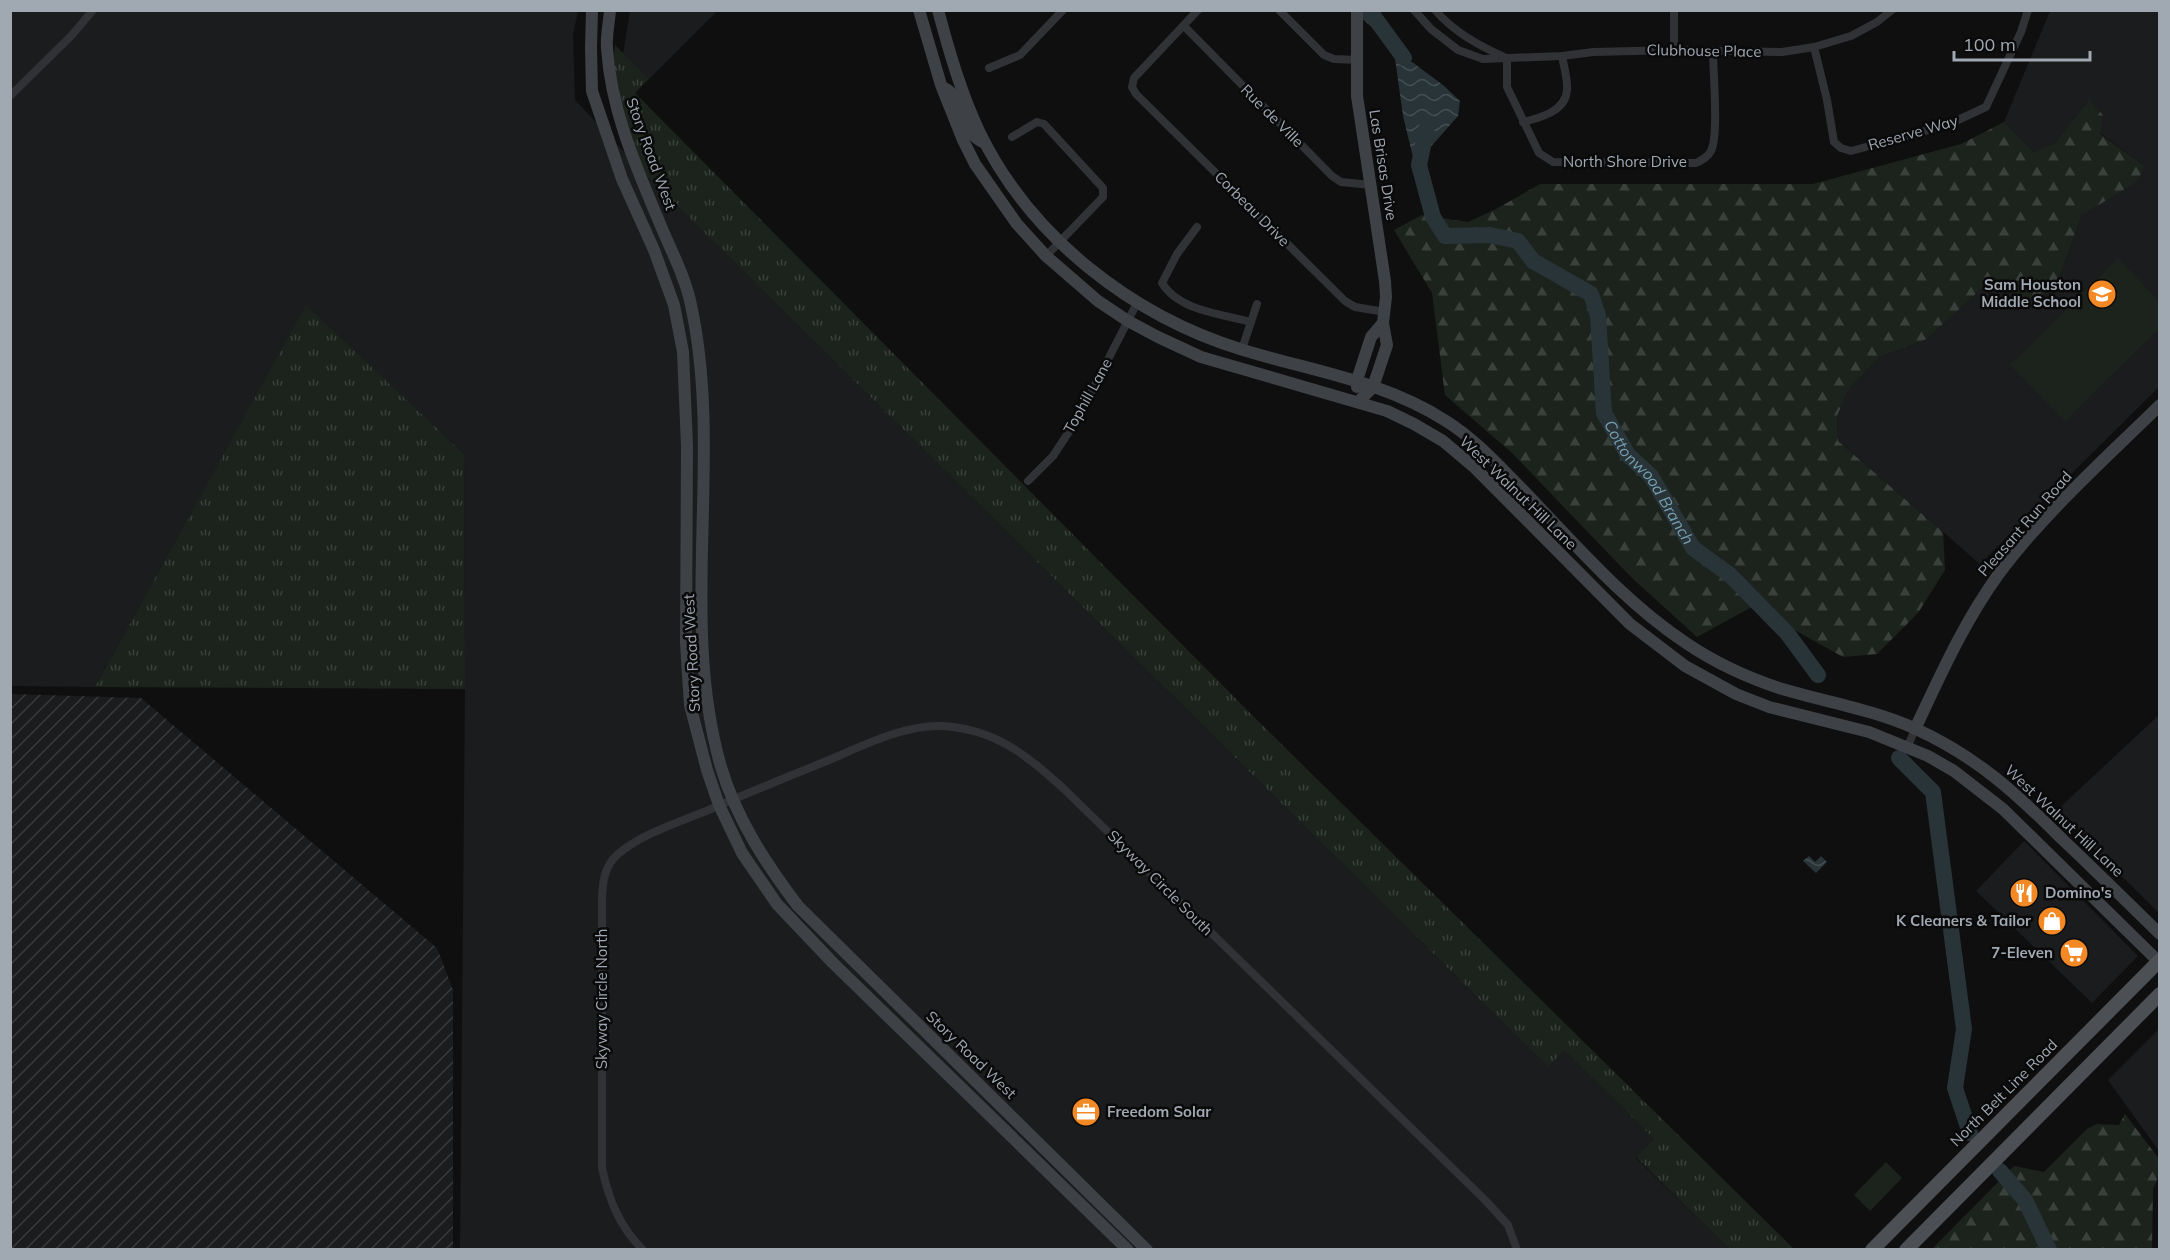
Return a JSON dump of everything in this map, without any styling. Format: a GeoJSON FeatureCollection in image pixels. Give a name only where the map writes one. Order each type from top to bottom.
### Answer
{"type":"FeatureCollection","features":[{"type":"Feature","properties":{"kind":"main road","name":"North Belt Line Road"},"geometry":{"type":"LineString","coordinates":[[1872,1250],[2159,962]]}},
{"type":"Feature","properties":{"kind":"main road"},"geometry":{"type":"LineString","coordinates":[[1906,1250],[2160,994]]}},
{"type":"Feature","properties":{"kind":"main road"},"geometry":{"type":"LineString","coordinates":[[2000,1121],[2016,1138]]}},
{"type":"Feature","properties":{"kind":"street"},"geometry":{"type":"LineString","coordinates":[[10,96],[72,35],[93,10]]}},
{"type":"Feature","properties":{"kind":"street","name":"Story Road West"},"geometry":{"type":"LineString","coordinates":[[592,10],[592,91],[622,179],[654,250],[674,306],[683,352],[687,446],[686,643],[690,705],[719,805],[742,852],[777,904],[848,977],[1128,1250]]}},
{"type":"Feature","properties":{"kind":"street","name":"Story Road West"},"geometry":{"type":"LineString","coordinates":[[610,10],[607,46],[612,89],[620,124],[691,303],[700,355],[705,417],[702,604],[706,690],[721,769],[753,843],[798,906],[1147,1250]]}},
{"type":"Feature","properties":{"kind":"street","name":"West Walnut Hill Lane"},"geometry":{"type":"LineString","coordinates":[[919,10],[942,88],[963,140],[979,170],[1017,224],[1046,256],[1098,301],[1128,321],[1201,357],[1387,411],[1443,441],[1475,468],[1623,617],[1657,646],[1703,678],[1736,694],[1768,707],[1844,724],[1908,747],[1945,766],[1978,788],[2003,809],[2159,962]]}},
{"type":"Feature","properties":{"kind":"street","name":"West Walnut Hill Lane"},"geometry":{"type":"LineString","coordinates":[[938,10],[957,79],[986,144],[1016,190],[1060,242],[1104,280],[1137,303],[1181,325],[1242,350],[1357,380],[1420,406],[1448,422],[1485,452],[1623,592],[1665,628],[1714,660],[1740,673],[1777,687],[1866,710],[1915,729],[1963,753],[1991,772],[2160,934]]}},
{"type":"Feature","properties":{"kind":"street"},"geometry":{"type":"LineString","coordinates":[[989,68],[1020,55],[1063,10]]}},
{"type":"Feature","properties":{"kind":"street"},"geometry":{"type":"LineString","coordinates":[[1184,26],[1198,10]]}},
{"type":"Feature","properties":{"kind":"street"},"geometry":{"type":"LineString","coordinates":[[1279,10],[1324,55],[1334,59],[1357,60]]}},
{"type":"Feature","properties":{"kind":"street","name":"Las Brisas Drive"},"geometry":{"type":"LineString","coordinates":[[1356,10],[1357,96],[1386,281],[1384,318],[1387,345],[1373,387],[1358,402]]}},
{"type":"Feature","properties":{"kind":"street","name":"Clubhouse Place"},"geometry":{"type":"LineString","coordinates":[[1414,10],[1431,29],[1458,50],[1483,59],[1562,56],[1593,52],[1674,50],[1782,52],[1814,47],[1851,36],[1877,22],[1892,10]]}},
{"type":"Feature","properties":{"kind":"street","name":"Clubhouse Place"},"geometry":{"type":"LineString","coordinates":[[1435,10],[1456,30],[1484,48],[1507,58]]}},
{"type":"Feature","properties":{"kind":"street"},"geometry":{"type":"LineString","coordinates":[[1674,10],[1674,50]]}},
{"type":"Feature","properties":{"kind":"street","name":"Reserve Way"},"geometry":{"type":"LineString","coordinates":[[1814,47],[1827,100],[1834,142],[1841,148],[1851,151],[1947,125],[1986,107],[2021,32],[2028,10]]}},
{"type":"Feature","properties":{"kind":"street","name":"Corbeau Drive"},"geometry":{"type":"LineString","coordinates":[[1184,26],[1134,78],[1132,87],[1136,94],[1345,301],[1384,318]]}},
{"type":"Feature","properties":{"kind":"street","name":"Rue de Ville"},"geometry":{"type":"LineString","coordinates":[[1184,26],[1332,176],[1341,182],[1371,184]]}},
{"type":"Feature","properties":{"kind":"street","name":"North Shore Drive"},"geometry":{"type":"LineString","coordinates":[[1507,58],[1508,87],[1523,122],[1539,153],[1553,162],[1696,162],[1710,153],[1714,138],[1713,51]]}},
{"type":"Feature","properties":{"kind":"street"},"geometry":{"type":"LineString","coordinates":[[1523,122],[1550,113],[1562,104],[1567,91],[1562,56]]}},
{"type":"Feature","properties":{"kind":"street"},"geometry":{"type":"LineString","coordinates":[[942,88],[946,88],[953,95],[971,135],[986,144]]}},
{"type":"Feature","properties":{"kind":"street"},"geometry":{"type":"LineString","coordinates":[[1012,137],[1037,122],[1044,124],[1103,188],[1103,197],[1046,256]]}},
{"type":"Feature","properties":{"kind":"street"},"geometry":{"type":"LineString","coordinates":[[603,128],[620,124]]}},
{"type":"Feature","properties":{"kind":"street"},"geometry":{"type":"LineString","coordinates":[[1197,227],[1177,254],[1162,283],[1172,294],[1190,306],[1251,322]]}},
{"type":"Feature","properties":{"kind":"street","name":"Tophill Lane"},"geometry":{"type":"LineString","coordinates":[[1028,482],[1053,456],[1078,418],[1137,303]]}},
{"type":"Feature","properties":{"kind":"street"},"geometry":{"type":"LineString","coordinates":[[1242,350],[1257,304]]}},
{"type":"Feature","properties":{"kind":"street"},"geometry":{"type":"LineString","coordinates":[[1358,402],[1357,380],[1371,337],[1384,318]]}},
{"type":"Feature","properties":{"kind":"street","name":"Pleasant Run Road"},"geometry":{"type":"LineString","coordinates":[[1908,747],[1953,651],[1999,574],[2071,493],[2160,405]]}},
{"type":"Feature","properties":{"kind":"street"},"geometry":{"type":"LineString","coordinates":[[1768,707],[1777,687]]}},
{"type":"Feature","properties":{"kind":"street"},"geometry":{"type":"LineString","coordinates":[[1792,712],[1798,693]]}},
{"type":"Feature","properties":{"kind":"street","name":"Skyway Circle South"},"geometry":{"type":"LineString","coordinates":[[719,805],[875,741],[909,731],[940,726],[979,732],[1000,740],[1025,754],[1065,789],[1485,1200],[1508,1226],[1517,1250]]}},
{"type":"Feature","properties":{"kind":"street","name":"Skyway Circle North"},"geometry":{"type":"LineString","coordinates":[[643,1250],[623,1226],[616,1213],[608,1196],[602,1168],[603,877],[616,856],[626,847],[719,805]]}},
{"type":"Feature","properties":{"kind":"street"},"geometry":{"type":"LineString","coordinates":[[2042,846],[2055,831]]}},
{"type":"Feature","properties":{"kind":"street"},"geometry":{"type":"LineString","coordinates":[[848,977],[859,966]]}},
{"type":"Feature","properties":{"kind":"street"},"geometry":{"type":"LineString","coordinates":[[920,1046],[925,1031]]}},
{"type":"Feature","properties":{"kind":"shaded area"},"geometry":{"type":"Polygon","coordinates":[[[11,11],[578,11],[573,35],[575,100],[644,173],[1547,1066],[1564,1050],[1654,1139],[1636,1158],[1729,1249],[460,1249],[465,689],[464,454],[306,306],[95,687],[11,686],[11,11]]]}},
{"type":"Feature","properties":{"kind":"shaded area"},"geometry":{"type":"Polygon","coordinates":[[[630,11],[717,11],[649,79],[623,54],[630,11]]]}},
{"type":"Feature","properties":{"kind":"shaded area","name":"Sam Houston Middle School"},"geometry":{"type":"Polygon","coordinates":[[[2050,11],[2159,11],[2159,387],[1980,564],[1838,441],[1837,416],[1849,389],[1880,357],[1927,339],[1995,276],[2030,308],[2058,281],[2082,215],[2137,182],[2145,166],[2100,133],[2089,100],[2055,143],[2034,152],[2004,122],[2050,11]]]}},
{"type":"Feature","properties":{"kind":"shaded area"},"geometry":{"type":"Polygon","coordinates":[[[11,694],[141,698],[437,948],[453,990],[453,1249],[11,1249],[11,694]]]}},
{"type":"Feature","properties":{"kind":"shaded area"},"geometry":{"type":"Polygon","coordinates":[[[2159,715],[2159,913],[2056,811],[2159,715]]]}},
{"type":"Feature","properties":{"kind":"shaded area"},"geometry":{"type":"Polygon","coordinates":[[[2024,841],[2138,956],[2092,1003],[1976,891],[2024,841]]]}},
{"type":"Feature","properties":{"kind":"shaded area"},"geometry":{"type":"Polygon","coordinates":[[[2159,1029],[2159,1151],[2108,1080],[2159,1029]]]}},
{"type":"Feature","properties":{"kind":"green space"},"geometry":{"type":"Polygon","coordinates":[[[615,45],[649,79],[635,93],[1252,715],[1794,1249],[1729,1249],[1636,1157],[1654,1139],[1564,1050],[1548,1067],[644,173],[626,127],[618,94],[615,78],[615,45]]]}},
{"type":"Feature","properties":{"kind":"green space"},"geometry":{"type":"Polygon","coordinates":[[[2089,100],[2103,115],[2100,134],[2145,166],[2137,182],[2082,215],[2058,281],[2030,308],[1994,277],[1927,339],[1880,357],[1849,389],[1837,416],[1838,441],[1943,532],[1945,570],[1918,613],[1877,654],[1843,657],[1791,628],[1757,604],[1697,637],[1631,577],[1512,453],[1445,395],[1432,293],[1394,230],[1422,215],[1468,222],[1540,184],[1813,184],[1961,144],[2004,122],[2034,152],[2055,143],[2089,100]]]}},
{"type":"Feature","properties":{"kind":"green space"},"geometry":{"type":"Polygon","coordinates":[[[2118,258],[2159,301],[2159,329],[2065,421],[2010,365],[2118,258]]]}},
{"type":"Feature","properties":{"kind":"green space"},"geometry":{"type":"Polygon","coordinates":[[[306,305],[464,454],[465,689],[95,687],[306,305]]]}},
{"type":"Feature","properties":{"kind":"green space"},"geometry":{"type":"Polygon","coordinates":[[[2125,1114],[2159,1159],[2159,1175],[2153,1189],[2152,1249],[1932,1249],[2014,1166],[2044,1172],[2087,1129],[2097,1124],[2119,1125],[2125,1114]]]}},
{"type":"Feature","properties":{"kind":"green space"},"geometry":{"type":"Polygon","coordinates":[[[1886,1162],[1902,1178],[1870,1211],[1854,1195],[1886,1162]]]}},
{"type":"Feature","properties":{"kind":"water"},"geometry":{"type":"Polygon","coordinates":[[[1353,11],[1373,11],[1385,34],[1408,59],[1460,101],[1458,116],[1427,151],[1415,143],[1431,187],[1421,190],[1403,116],[1395,58],[1374,29],[1353,11]]]}},
{"type":"Feature","properties":{"kind":"water"},"geometry":{"type":"Polygon","coordinates":[[[1809,856],[1815,862],[1821,856],[1827,862],[1816,873],[1803,861],[1809,856]]]}},
{"type":"Feature","properties":{"kind":"waterway","name":"Cottonwood Branch"},"geometry":{"type":"LineString","coordinates":[[1369,10],[1404,58]]}},
{"type":"Feature","properties":{"kind":"waterway","name":"Cottonwood Branch"},"geometry":{"type":"LineString","coordinates":[[1427,127],[1419,165],[1433,217],[1445,236],[1490,235],[1518,241],[1533,261],[1591,294],[1598,316],[1604,413],[1628,455],[1651,476],[1693,548],[1730,575],[1787,633],[1818,675]]}},
{"type":"Feature","properties":{"kind":"waterway","name":"Cottonwood Branch"},"geometry":{"type":"LineString","coordinates":[[1899,758],[1933,792],[1964,1029],[1955,1088],[1970,1133]]}},
{"type":"Feature","properties":{"kind":"waterway","name":"Cottonwood Branch"},"geometry":{"type":"LineString","coordinates":[[2000,1171],[2025,1200],[2049,1250]]}},
{"type":"Feature","properties":{"kind":"place","name":"Sam Houston Middle School"},"geometry":{"type":"Point","coordinates":[2102,294]}},
{"type":"Feature","properties":{"kind":"place","name":"Domino's"},"geometry":{"type":"Point","coordinates":[2024,893]}},
{"type":"Feature","properties":{"kind":"place","name":"K Cleaners & Tailor"},"geometry":{"type":"Point","coordinates":[2052,921]}},
{"type":"Feature","properties":{"kind":"place","name":"7-Eleven"},"geometry":{"type":"Point","coordinates":[2074,953]}},
{"type":"Feature","properties":{"kind":"place","name":"Freedom Solar"},"geometry":{"type":"Point","coordinates":[1086,1112]}}]}
